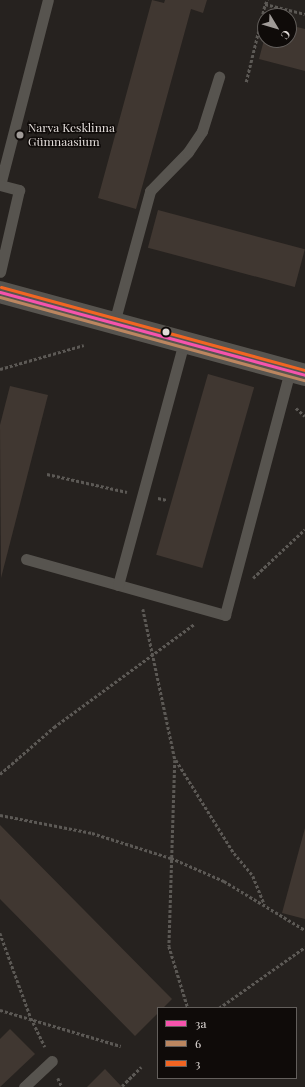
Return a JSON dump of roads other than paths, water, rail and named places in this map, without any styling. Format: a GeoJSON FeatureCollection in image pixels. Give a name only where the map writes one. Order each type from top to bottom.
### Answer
{"type":"FeatureCollection","features":[{"type":"Feature","properties":{"kind":"street"},"geometry":{"type":"LineString","coordinates":[[0,292],[297,373]]}},
{"type":"Feature","properties":{"kind":"lane"},"geometry":{"type":"LineString","coordinates":[[0,272],[19,190],[0,185],[48,0]]}},
{"type":"Feature","properties":{"kind":"lane"},"geometry":{"type":"LineString","coordinates":[[114,323],[150,191],[188,152],[202,131],[219,76]]}},
{"type":"Feature","properties":{"kind":"lane"},"geometry":{"type":"LineString","coordinates":[[118,585],[184,342]]}},
{"type":"Feature","properties":{"kind":"lane"},"geometry":{"type":"LineString","coordinates":[[26,559],[225,615],[297,373]]}},
{"type":"Feature","properties":{"kind":"lane"},"geometry":{"type":"LineString","coordinates":[[24,1087],[52,1061]]}},
{"type":"Feature","properties":{"kind":"place","name":"Narva Kesklinna Gümnaasium"},"geometry":{"type":"Point","coordinates":[20,135]}}]}
